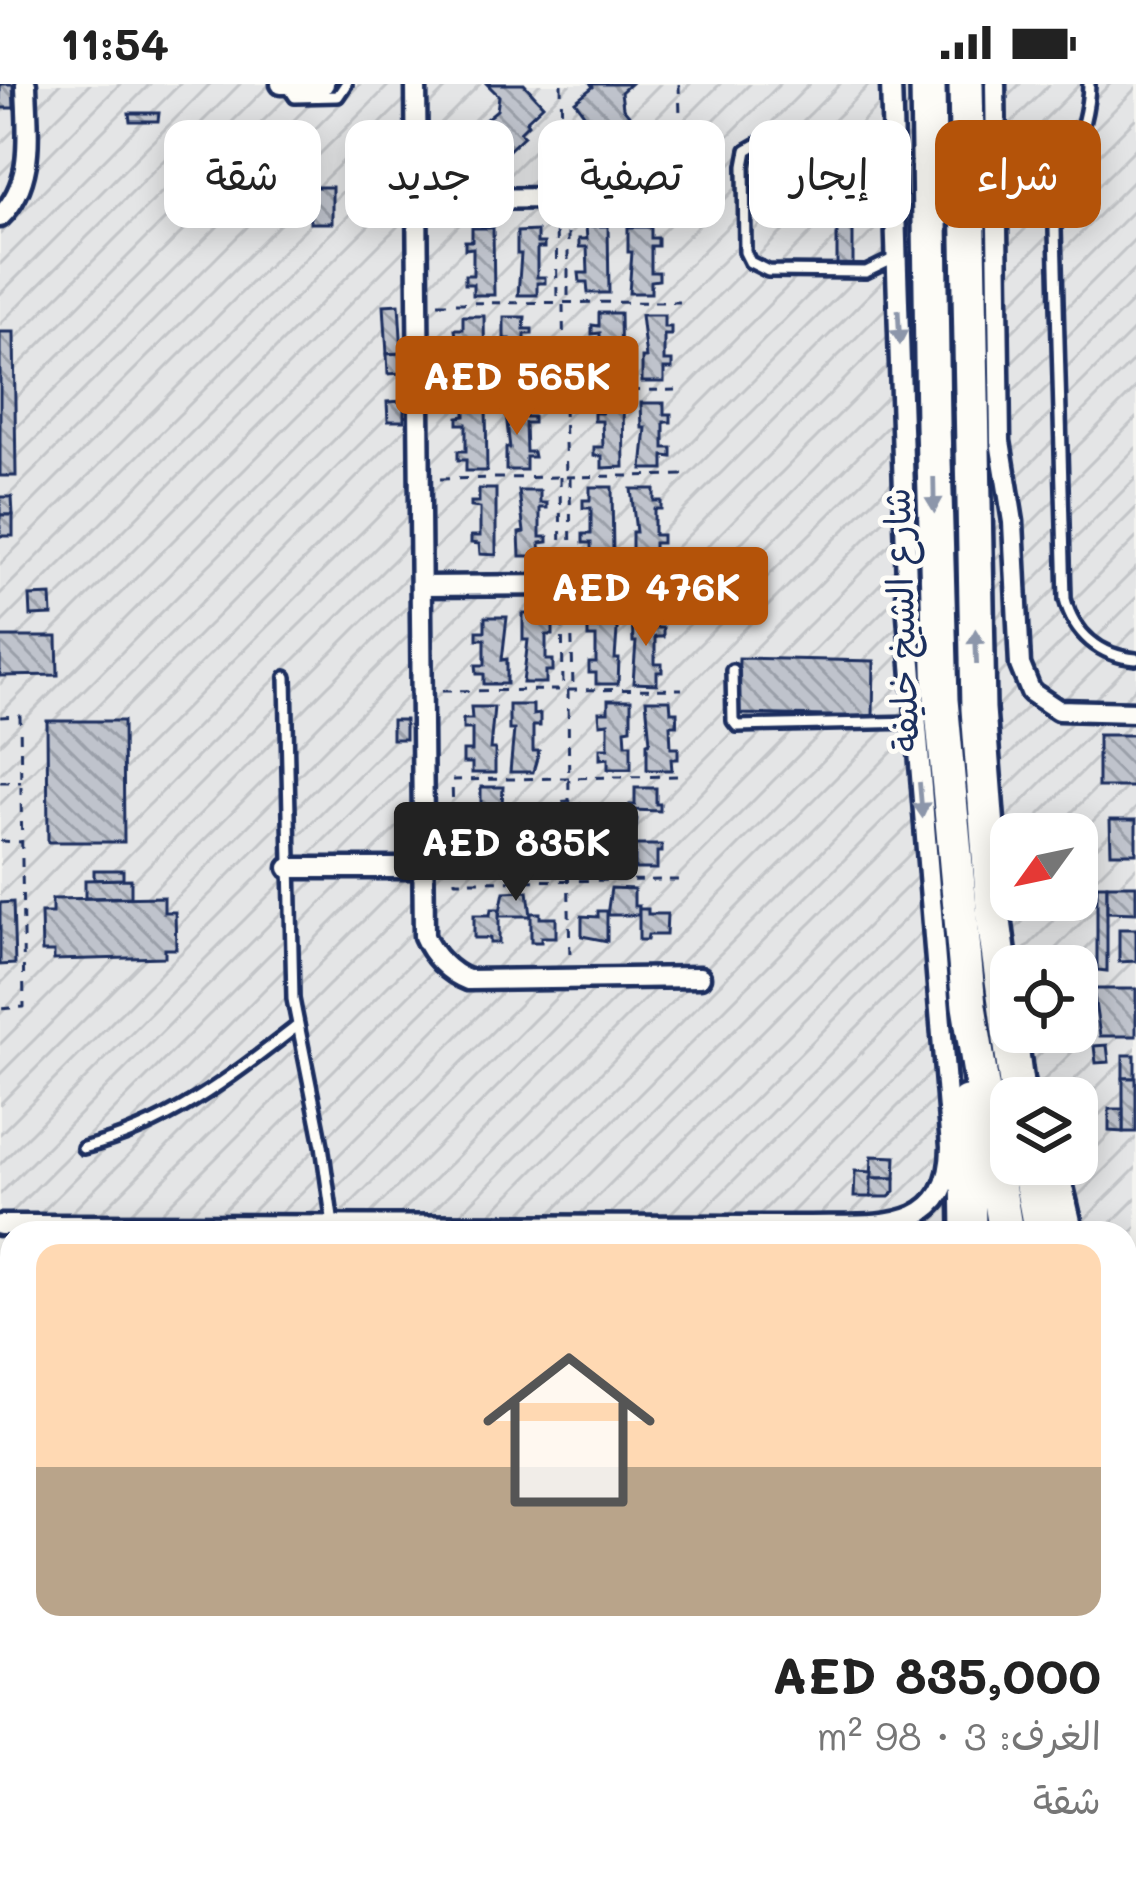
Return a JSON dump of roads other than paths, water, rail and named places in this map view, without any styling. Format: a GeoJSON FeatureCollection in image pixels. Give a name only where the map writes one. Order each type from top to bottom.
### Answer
{"type":"FeatureCollection","features":[{"type":"Feature","properties":{"kind":"highway","name":"شارع الشيخ خليفة"},"geometry":{"type":"LineString","coordinates":[[928,84],[941,700],[969,1006],[1004,1221]]}},
{"type":"Feature","properties":{"kind":"highway","name":"شارع الشيخ خليفة"},"geometry":{"type":"LineString","coordinates":[[976,88],[977,689],[984,820],[1001,945]]}},
{"type":"Feature","properties":{"kind":"highway"},"geometry":{"type":"LineString","coordinates":[[976,88],[993,120]]}},
{"type":"Feature","properties":{"kind":"highway"},"geometry":{"type":"LineString","coordinates":[[904,451],[932,425]]}},
{"type":"Feature","properties":{"kind":"highway"},"geometry":{"type":"LineString","coordinates":[[969,1006],[965,1042],[969,1221]]}},
{"type":"Feature","properties":{"kind":"highway"},"geometry":{"type":"LineString","coordinates":[[1032,1185],[1039,1221]]}},
{"type":"Feature","properties":{"kind":"highway"},"geometry":{"type":"LineString","coordinates":[[1055,1185],[1063,1221]]}},
{"type":"Feature","properties":{"kind":"street"},"geometry":{"type":"LineString","coordinates":[[0,217],[15,200],[26,172],[26,84]]}},
{"type":"Feature","properties":{"kind":"street"},"geometry":{"type":"LineString","coordinates":[[284,84],[325,84]]}},
{"type":"Feature","properties":{"kind":"street"},"geometry":{"type":"LineString","coordinates":[[416,84],[416,120]]}},
{"type":"Feature","properties":{"kind":"street"},"geometry":{"type":"LineString","coordinates":[[891,84],[908,616],[951,1167],[936,1202],[904,1221]]}},
{"type":"Feature","properties":{"kind":"street"},"geometry":{"type":"LineString","coordinates":[[417,228],[424,936],[452,972],[468,980],[700,977]]}},
{"type":"Feature","properties":{"kind":"street"},"geometry":{"type":"LineString","coordinates":[[997,228],[1000,441],[1013,522],[1020,664],[1031,692],[1058,710],[1136,712]]}},
{"type":"Feature","properties":{"kind":"street"},"geometry":{"type":"LineString","coordinates":[[422,586],[696,584]]}},
{"type":"Feature","properties":{"kind":"street"},"geometry":{"type":"LineString","coordinates":[[290,868],[423,868]]}},
{"type":"Feature","properties":{"kind":"lane"},"geometry":{"type":"LineString","coordinates":[[284,84],[295,97],[313,99],[338,96],[346,84]]}},
{"type":"Feature","properties":{"kind":"lane"},"geometry":{"type":"LineString","coordinates":[[1088,84],[1086,111],[1064,174],[1055,230],[1065,599],[1073,622],[1090,642],[1112,655],[1136,659]]}},
{"type":"Feature","properties":{"kind":"lane"},"geometry":{"type":"LineString","coordinates":[[749,149],[744,166],[746,253],[758,268],[866,272],[895,258]]}},
{"type":"Feature","properties":{"kind":"lane"},"geometry":{"type":"LineString","coordinates":[[732,670],[737,726],[916,722]]}},
{"type":"Feature","properties":{"kind":"lane"},"geometry":{"type":"LineString","coordinates":[[286,677],[296,1027],[318,1124],[322,1221]]}},
{"type":"Feature","properties":{"kind":"lane"},"geometry":{"type":"LineString","coordinates":[[83,1148],[140,1131],[192,1105],[296,1027]]}}]}
